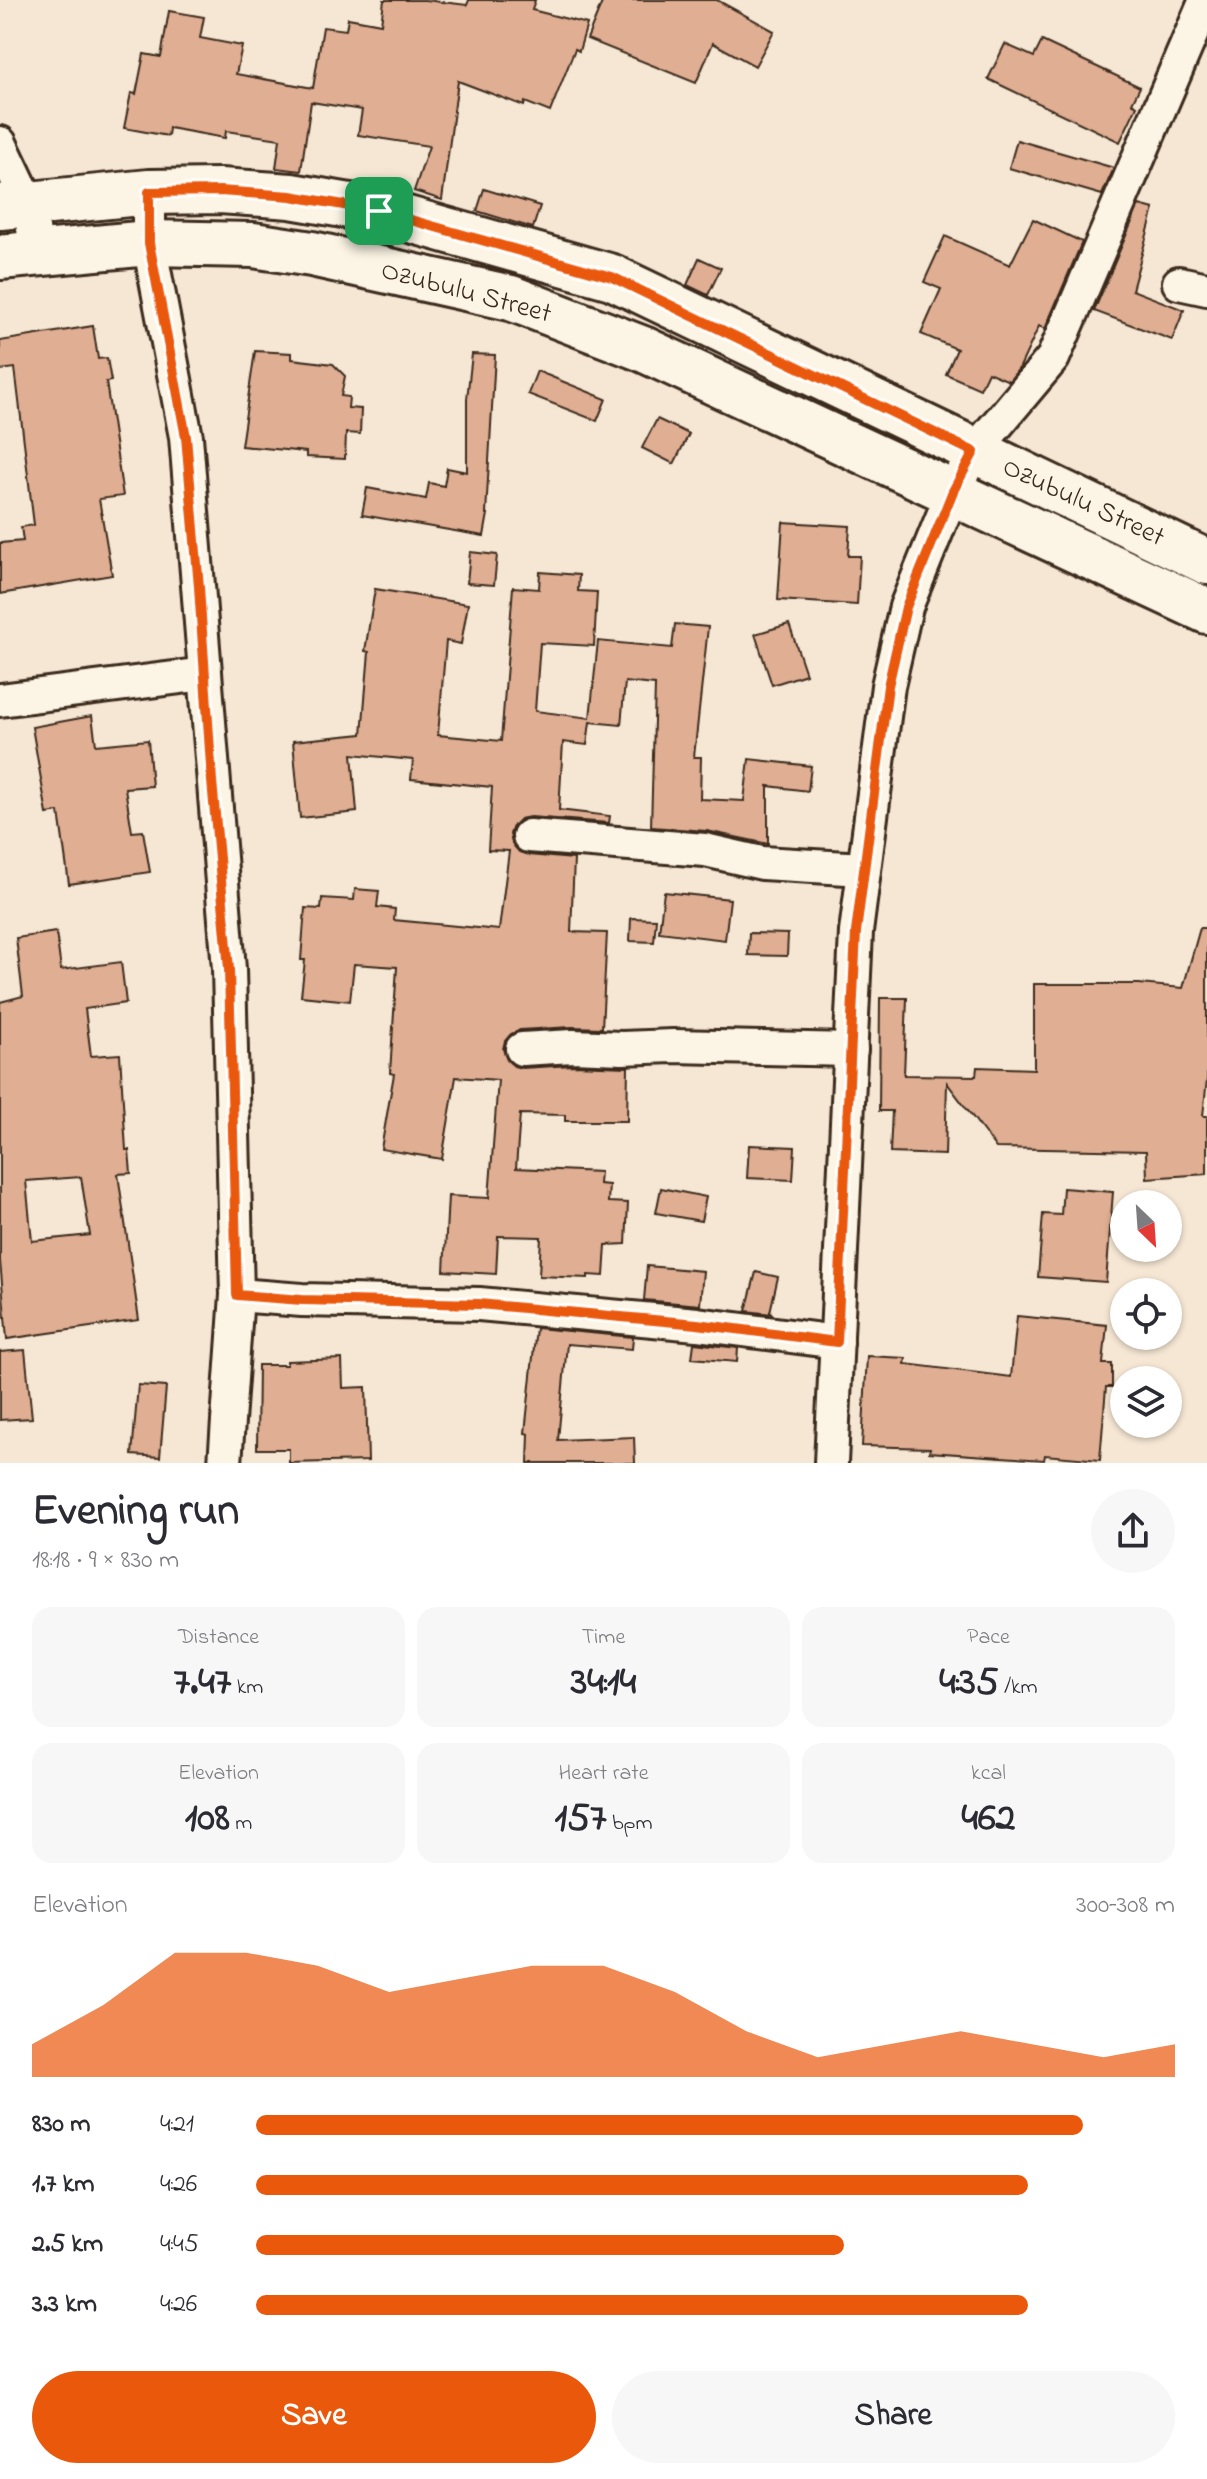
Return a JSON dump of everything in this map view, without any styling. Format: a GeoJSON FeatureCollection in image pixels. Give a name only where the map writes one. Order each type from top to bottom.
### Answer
{"type":"FeatureCollection","features":[{"type":"Feature","properties":{"kind":"main road","name":"Ozubulu Street"},"geometry":{"type":"LineString","coordinates":[[15,205],[149,192],[220,191],[277,195],[379,211],[612,277],[1207,562]]}},
{"type":"Feature","properties":{"kind":"main road","name":"Ozubulu Street"},"geometry":{"type":"LineString","coordinates":[[18,255],[149,243],[267,247],[511,298],[643,349],[1207,611]]}},
{"type":"Feature","properties":{"kind":"street"},"geometry":{"type":"LineString","coordinates":[[831,1463],[856,932],[888,686],[906,607],[953,491],[974,452],[1053,358],[1206,0]]}},
{"type":"Feature","properties":{"kind":"street"},"geometry":{"type":"LineString","coordinates":[[0,143],[15,205],[18,255]]}},
{"type":"Feature","properties":{"kind":"street"},"geometry":{"type":"LineString","coordinates":[[149,192],[149,243],[186,437],[229,969],[237,1295],[225,1463]]}},
{"type":"Feature","properties":{"kind":"street"},"geometry":{"type":"LineString","coordinates":[[0,700],[205,674]]}},
{"type":"Feature","properties":{"kind":"street"},"geometry":{"type":"LineString","coordinates":[[529,836],[705,850],[762,863],[864,869]]}},
{"type":"Feature","properties":{"kind":"street"},"geometry":{"type":"LineString","coordinates":[[522,1049],[673,1046],[851,1050]]}},
{"type":"Feature","properties":{"kind":"street"},"geometry":{"type":"LineString","coordinates":[[237,1295],[318,1301],[479,1304],[697,1324],[837,1342]]}},
{"type":"Feature","properties":{"kind":"building"},"geometry":{"type":"Polygon","coordinates":[[[384,0],[425,0],[467,5],[469,0],[535,0],[532,10],[587,24],[579,51],[575,49],[550,112],[525,102],[524,106],[458,81],[442,200],[414,191],[429,146],[358,135],[362,110],[311,102],[301,171],[276,168],[280,139],[226,131],[225,138],[169,128],[168,136],[124,128],[131,93],[136,94],[144,54],[161,57],[169,11],[204,17],[200,38],[242,46],[236,74],[313,88],[323,27],[346,30],[348,18],[381,24],[384,0]]]}},
{"type":"Feature","properties":{"kind":"building"},"geometry":{"type":"Polygon","coordinates":[[[603,0],[717,0],[774,31],[755,66],[713,43],[696,83],[587,39],[603,0]]]}},
{"type":"Feature","properties":{"kind":"building"},"geometry":{"type":"Polygon","coordinates":[[[1042,41],[1140,87],[1132,103],[1137,106],[1120,142],[988,79],[1005,44],[1034,57],[1042,41]]]}},
{"type":"Feature","properties":{"kind":"building"},"geometry":{"type":"Polygon","coordinates":[[[1017,140],[1114,168],[1102,195],[1009,168],[1017,140]]]}},
{"type":"Feature","properties":{"kind":"building"},"geometry":{"type":"Polygon","coordinates":[[[484,189],[540,206],[533,228],[477,211],[484,189]]]}},
{"type":"Feature","properties":{"kind":"building"},"geometry":{"type":"Polygon","coordinates":[[[1139,205],[1154,209],[1132,290],[1184,310],[1172,340],[1094,311],[1139,205]]]}},
{"type":"Feature","properties":{"kind":"building"},"geometry":{"type":"Polygon","coordinates":[[[1033,219],[1082,242],[1045,329],[1039,326],[1020,367],[1009,381],[988,372],[980,389],[946,374],[957,349],[921,334],[941,289],[924,282],[945,236],[1010,265],[1033,219]]]}},
{"type":"Feature","properties":{"kind":"building"},"geometry":{"type":"Polygon","coordinates":[[[699,258],[721,268],[708,295],[687,285],[699,258]]]}},
{"type":"Feature","properties":{"kind":"building"},"geometry":{"type":"Polygon","coordinates":[[[93,326],[98,359],[107,358],[111,381],[106,382],[123,496],[99,499],[112,575],[0,594],[0,543],[23,541],[21,527],[34,525],[15,368],[0,370],[0,341],[93,326]]]}},
{"type":"Feature","properties":{"kind":"building"},"geometry":{"type":"Polygon","coordinates":[[[255,351],[292,353],[292,359],[333,364],[345,376],[341,396],[349,397],[348,408],[361,409],[360,434],[346,433],[345,459],[306,457],[306,452],[241,446],[255,351]]]}},
{"type":"Feature","properties":{"kind":"building"},"geometry":{"type":"Polygon","coordinates":[[[472,354],[495,355],[488,514],[484,536],[362,515],[367,488],[426,499],[429,483],[444,486],[447,468],[467,472],[467,399],[472,354]]]}},
{"type":"Feature","properties":{"kind":"building"},"geometry":{"type":"Polygon","coordinates":[[[537,371],[606,399],[597,421],[528,394],[537,371]]]}},
{"type":"Feature","properties":{"kind":"building"},"geometry":{"type":"Polygon","coordinates":[[[657,419],[689,434],[674,464],[642,448],[657,419]]]}},
{"type":"Feature","properties":{"kind":"building"},"geometry":{"type":"Polygon","coordinates":[[[783,522],[850,526],[848,556],[860,556],[857,605],[778,600],[783,522]]]}},
{"type":"Feature","properties":{"kind":"building"},"geometry":{"type":"Polygon","coordinates":[[[470,552],[497,555],[494,585],[467,583],[470,552]]]}},
{"type":"Feature","properties":{"kind":"building"},"geometry":{"type":"Polygon","coordinates":[[[540,572],[579,575],[578,591],[597,592],[594,646],[540,643],[535,711],[590,718],[598,641],[672,648],[675,624],[708,627],[694,757],[701,757],[700,799],[744,801],[749,759],[811,766],[808,791],[768,786],[768,844],[707,831],[651,827],[655,685],[625,682],[621,725],[590,722],[587,745],[563,742],[559,810],[610,816],[609,823],[530,817],[520,819],[513,826],[510,834],[512,843],[519,852],[574,859],[571,932],[607,933],[602,1028],[520,1030],[511,1034],[503,1049],[507,1060],[522,1068],[573,1065],[628,1067],[627,1121],[565,1121],[565,1115],[520,1114],[516,1168],[600,1172],[599,1184],[609,1185],[608,1202],[628,1203],[626,1244],[606,1245],[604,1276],[588,1275],[588,1278],[539,1276],[541,1237],[498,1236],[496,1274],[444,1271],[448,1196],[489,1198],[498,1080],[456,1077],[442,1159],[381,1149],[394,1074],[390,1073],[397,967],[354,964],[350,1001],[301,996],[305,908],[321,909],[322,898],[354,900],[355,889],[379,891],[377,907],[395,909],[394,920],[499,930],[509,851],[488,850],[492,787],[411,779],[413,760],[352,754],[357,812],[300,818],[293,741],[362,734],[369,652],[365,651],[375,589],[468,604],[461,644],[446,641],[438,735],[501,741],[513,587],[539,589],[540,572]]]}},
{"type":"Feature","properties":{"kind":"building"},"geometry":{"type":"Polygon","coordinates":[[[789,624],[806,674],[772,685],[755,634],[789,624]]]}},
{"type":"Feature","properties":{"kind":"building"},"geometry":{"type":"Polygon","coordinates":[[[92,716],[96,745],[148,740],[152,786],[125,788],[132,832],[143,831],[150,872],[69,884],[59,812],[47,814],[32,727],[92,716]]]}},
{"type":"Feature","properties":{"kind":"building"},"geometry":{"type":"Polygon","coordinates":[[[664,892],[730,899],[725,940],[659,932],[664,892]]]}},
{"type":"Feature","properties":{"kind":"building"},"geometry":{"type":"Polygon","coordinates":[[[631,918],[656,919],[654,942],[630,941],[631,918]]]}},
{"type":"Feature","properties":{"kind":"building"},"geometry":{"type":"Polygon","coordinates":[[[1200,928],[1207,928],[1207,1079],[1203,1116],[1207,1116],[1207,1174],[1147,1178],[1146,1151],[996,1148],[947,1083],[945,1155],[890,1153],[892,1111],[879,1111],[880,998],[907,998],[904,1075],[976,1076],[977,1067],[1034,1069],[1034,984],[1139,984],[1183,988],[1200,928]]]}},
{"type":"Feature","properties":{"kind":"building"},"geometry":{"type":"Polygon","coordinates":[[[56,932],[61,970],[121,962],[126,1003],[85,1009],[91,1056],[120,1054],[126,1150],[129,1150],[131,1173],[118,1174],[139,1320],[7,1339],[0,1261],[0,1002],[23,996],[16,938],[56,932]],[[81,1177],[26,1181],[32,1241],[90,1235],[81,1177]]]}},
{"type":"Feature","properties":{"kind":"building"},"geometry":{"type":"Polygon","coordinates":[[[749,933],[788,934],[787,956],[748,955],[749,933]]]}},
{"type":"Feature","properties":{"kind":"building"},"geometry":{"type":"Polygon","coordinates":[[[749,1145],[795,1147],[793,1180],[747,1178],[749,1145]]]}},
{"type":"Feature","properties":{"kind":"building"},"geometry":{"type":"Polygon","coordinates":[[[661,1188],[706,1197],[701,1221],[656,1213],[661,1188]]]}},
{"type":"Feature","properties":{"kind":"building"},"geometry":{"type":"Polygon","coordinates":[[[1063,1188],[1110,1192],[1106,1282],[1038,1277],[1043,1214],[1061,1215],[1063,1188]]]}},
{"type":"Feature","properties":{"kind":"building"},"geometry":{"type":"Polygon","coordinates":[[[647,1266],[703,1271],[700,1305],[644,1300],[647,1266]]]}},
{"type":"Feature","properties":{"kind":"building"},"geometry":{"type":"Polygon","coordinates":[[[756,1272],[778,1277],[772,1314],[746,1311],[756,1272]]]}},
{"type":"Feature","properties":{"kind":"building"},"geometry":{"type":"Polygon","coordinates":[[[1017,1316],[1107,1325],[1103,1364],[1112,1366],[1110,1387],[1106,1387],[1100,1460],[1045,1455],[1044,1460],[929,1452],[930,1448],[862,1446],[867,1356],[906,1358],[905,1364],[1011,1377],[1017,1316]]]}},
{"type":"Feature","properties":{"kind":"building"},"geometry":{"type":"Polygon","coordinates":[[[536,1328],[633,1337],[632,1349],[567,1344],[558,1440],[634,1437],[635,1463],[528,1463],[529,1434],[525,1433],[536,1328]]]}},
{"type":"Feature","properties":{"kind":"building"},"geometry":{"type":"Polygon","coordinates":[[[694,1343],[738,1348],[737,1362],[692,1358],[694,1343]]]}},
{"type":"Feature","properties":{"kind":"building"},"geometry":{"type":"Polygon","coordinates":[[[25,1350],[32,1418],[0,1420],[0,1352],[25,1350]]]}},
{"type":"Feature","properties":{"kind":"building"},"geometry":{"type":"Polygon","coordinates":[[[342,1359],[343,1388],[366,1387],[368,1461],[289,1463],[289,1449],[257,1449],[258,1365],[342,1359]]]}},
{"type":"Feature","properties":{"kind":"building"},"geometry":{"type":"Polygon","coordinates":[[[138,1385],[166,1387],[160,1457],[132,1455],[138,1385]]]}},
{"type":"Feature","properties":{"kind":"route"},"geometry":{"type":"LineString","coordinates":[[220,191],[291,196],[379,211],[612,277],[974,452],[953,491],[906,607],[888,686],[856,932],[837,1342],[697,1324],[479,1304],[302,1300],[237,1295],[229,969],[199,587],[186,437],[149,243],[149,192],[220,191]]}}]}
